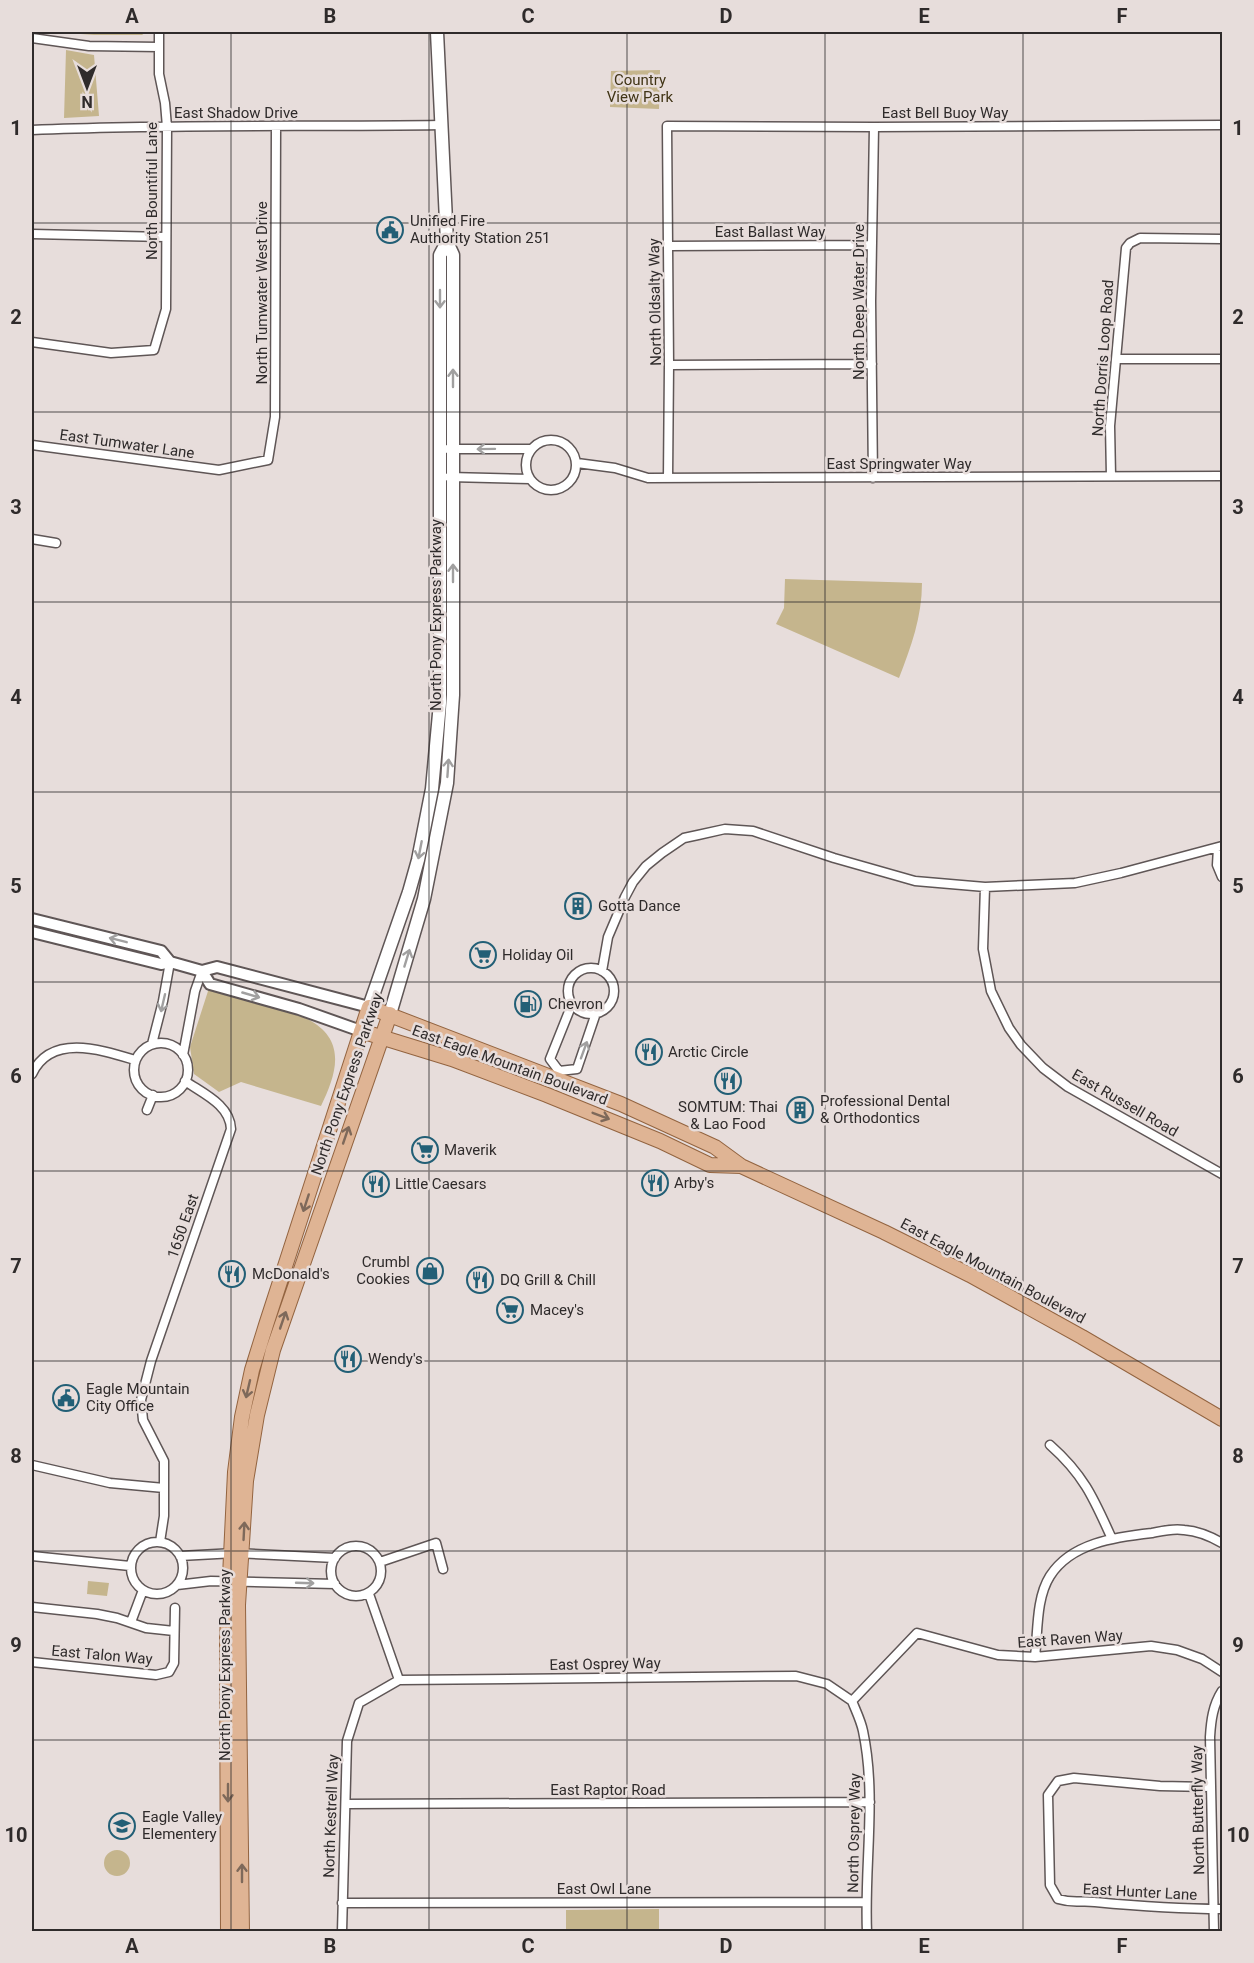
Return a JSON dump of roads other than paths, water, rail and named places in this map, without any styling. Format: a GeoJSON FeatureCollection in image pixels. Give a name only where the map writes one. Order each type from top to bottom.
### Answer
{"type":"FeatureCollection","features":[{"type":"Feature","properties":{"kind":"main road","name":"North Pony Express Parkway"},"geometry":{"type":"LineString","coordinates":[[228,1932],[227,1639],[236,1553],[257,1415],[273,1350],[390,1014],[424,899],[447,783],[453,695],[453,477],[447,449],[440,255],[447,242],[437,32]]}},
{"type":"Feature","properties":{"kind":"main road","name":"North Pony Express Parkway"},"geometry":{"type":"LineString","coordinates":[[236,1553],[235,1472],[242,1417],[252,1370],[415,871],[432,789],[440,704],[440,478],[447,449]]}},
{"type":"Feature","properties":{"kind":"main road","name":"East Eagle Mountain Boulevard"},"geometry":{"type":"LineString","coordinates":[[369,1007],[557,1075],[715,1147],[741,1166],[884,1232],[970,1275],[1222,1419]]}},
{"type":"Feature","properties":{"kind":"main road","name":"East Eagle Mountain Boulevard"},"geometry":{"type":"LineString","coordinates":[[361,1031],[452,1059],[547,1095],[710,1164],[741,1166]]}},
{"type":"Feature","properties":{"kind":"main road","name":"North Pony Express Parkway"},"geometry":{"type":"LineString","coordinates":[[234,1582],[238,1629],[241,1734],[242,1932]]}},
{"type":"Feature","properties":{"kind":"street","name":"North Bountiful Lane"},"geometry":{"type":"LineString","coordinates":[[32,342],[111,353],[154,350],[166,309],[167,127],[159,74],[159,32]]}},
{"type":"Feature","properties":{"kind":"street"},"geometry":{"type":"LineString","coordinates":[[32,38],[79,45],[159,46]]}},
{"type":"Feature","properties":{"kind":"street","name":"East Shadow Drive"},"geometry":{"type":"LineString","coordinates":[[32,130],[109,126],[276,127],[441,124]]}},
{"type":"Feature","properties":{"kind":"street","name":"East Bell Buoy Way"},"geometry":{"type":"LineString","coordinates":[[667,126],[1222,125]]}},
{"type":"Feature","properties":{"kind":"street","name":"North Oldsalty Way"},"geometry":{"type":"LineString","coordinates":[[667,126],[668,478]]}},
{"type":"Feature","properties":{"kind":"street","name":"North Tumwater West Drive"},"geometry":{"type":"LineString","coordinates":[[268,460],[275,417],[276,127]]}},
{"type":"Feature","properties":{"kind":"street","name":"North Deep Water Drive"},"geometry":{"type":"LineString","coordinates":[[873,478],[874,127]]}},
{"type":"Feature","properties":{"kind":"street"},"geometry":{"type":"LineString","coordinates":[[32,234],[165,237]]}},
{"type":"Feature","properties":{"kind":"street","name":"North Dorris Loop Road"},"geometry":{"type":"LineString","coordinates":[[1111,476],[1110,426],[1124,255],[1130,243],[1140,238],[1222,239]]}},
{"type":"Feature","properties":{"kind":"street","name":"East Ballast Way"},"geometry":{"type":"LineString","coordinates":[[668,246],[872,245]]}},
{"type":"Feature","properties":{"kind":"street"},"geometry":{"type":"LineString","coordinates":[[1116,359],[1222,359]]}},
{"type":"Feature","properties":{"kind":"street"},"geometry":{"type":"LineString","coordinates":[[669,365],[872,363]]}},
{"type":"Feature","properties":{"kind":"street"},"geometry":{"type":"LineString","coordinates":[[557,440],[571,449],[577,463],[571,480],[564,487],[548,490],[539,487],[530,479],[526,463],[531,449],[537,443],[557,440]]}},
{"type":"Feature","properties":{"kind":"street","name":"East Tumwater Lane"},"geometry":{"type":"LineString","coordinates":[[32,445],[219,470],[268,460]]}},
{"type":"Feature","properties":{"kind":"street"},"geometry":{"type":"LineString","coordinates":[[447,449],[531,449]]}},
{"type":"Feature","properties":{"kind":"street","name":"East Springwater Way"},"geometry":{"type":"LineString","coordinates":[[577,463],[615,468],[648,478],[1222,476]]}},
{"type":"Feature","properties":{"kind":"street"},"geometry":{"type":"LineString","coordinates":[[440,478],[530,479]]}},
{"type":"Feature","properties":{"kind":"street"},"geometry":{"type":"LineString","coordinates":[[32,539],[56,543]]}},
{"type":"Feature","properties":{"kind":"street"},"geometry":{"type":"LineString","coordinates":[[602,971],[608,937],[633,882],[646,866],[684,838],[725,829],[753,831],[834,858],[915,881],[985,887],[1075,883],[1220,847],[1217,865],[1222,877]]}},
{"type":"Feature","properties":{"kind":"street","name":"East Russell Road"},"geometry":{"type":"LineString","coordinates":[[985,887],[983,949],[991,991],[1009,1028],[1022,1046],[1043,1068],[1068,1087],[1222,1174]]}},
{"type":"Feature","properties":{"kind":"street","name":"East Eagle Mountain Boulevard"},"geometry":{"type":"LineString","coordinates":[[32,919],[161,951],[170,962]]}},
{"type":"Feature","properties":{"kind":"street","name":"East Eagle Mountain Boulevard"},"geometry":{"type":"LineString","coordinates":[[32,932],[160,964],[170,962],[202,970],[217,967],[369,1007]]}},
{"type":"Feature","properties":{"kind":"street"},"geometry":{"type":"LineString","coordinates":[[153,1044],[164,1001],[170,962]]}},
{"type":"Feature","properties":{"kind":"street"},"geometry":{"type":"LineString","coordinates":[[586,969],[602,971],[610,978],[614,992],[608,1006],[596,1013],[582,1012],[572,1004],[568,990],[571,980],[576,974],[586,969]]}},
{"type":"Feature","properties":{"kind":"street"},"geometry":{"type":"LineString","coordinates":[[183,1055],[195,991],[202,970]]}},
{"type":"Feature","properties":{"kind":"street","name":"East Eagle Mountain Boulevard"},"geometry":{"type":"LineString","coordinates":[[202,970],[210,984],[299,1009],[361,1031]]}},
{"type":"Feature","properties":{"kind":"street"},"geometry":{"type":"LineString","coordinates":[[557,1075],[550,1059],[572,1004]]}},
{"type":"Feature","properties":{"kind":"street"},"geometry":{"type":"LineString","coordinates":[[547,1095],[557,1075],[577,1069],[596,1013]]}},
{"type":"Feature","properties":{"kind":"street"},"geometry":{"type":"LineString","coordinates":[[153,1044],[170,1044],[183,1055],[188,1068],[185,1081],[172,1094],[153,1095],[139,1085],[134,1069],[135,1060],[145,1047],[153,1044]]}},
{"type":"Feature","properties":{"kind":"street"},"geometry":{"type":"LineString","coordinates":[[34,1070],[45,1057],[63,1048],[92,1048],[135,1060]]}},
{"type":"Feature","properties":{"kind":"street","name":"1650 East"},"geometry":{"type":"LineString","coordinates":[[160,1542],[164,1516],[164,1461],[142,1420],[141,1400],[158,1342],[231,1129],[230,1118],[223,1107],[185,1081]]}},
{"type":"Feature","properties":{"kind":"street"},"geometry":{"type":"LineString","coordinates":[[147,1110],[153,1095]]}},
{"type":"Feature","properties":{"kind":"street"},"geometry":{"type":"LineString","coordinates":[[1050,1445],[1069,1461],[1083,1479],[1112,1539]]}},
{"type":"Feature","properties":{"kind":"street"},"geometry":{"type":"LineString","coordinates":[[32,1465],[110,1483],[164,1488]]}},
{"type":"Feature","properties":{"kind":"street"},"geometry":{"type":"LineString","coordinates":[[1035,1657],[1042,1594],[1050,1576],[1066,1557],[1089,1546],[1112,1539],[1181,1529],[1202,1533],[1222,1543]]}},
{"type":"Feature","properties":{"kind":"street"},"geometry":{"type":"LineString","coordinates":[[177,1585],[183,1571],[180,1556],[172,1546],[152,1542],[137,1551],[130,1566],[133,1580],[142,1590],[149,1593],[164,1593],[177,1585],[234,1582],[335,1584]]}},
{"type":"Feature","properties":{"kind":"street"},"geometry":{"type":"LineString","coordinates":[[380,1562],[436,1543],[443,1569]]}},
{"type":"Feature","properties":{"kind":"street"},"geometry":{"type":"LineString","coordinates":[[356,1546],[370,1550],[380,1562],[382,1572],[379,1582],[369,1594],[351,1596],[339,1590],[335,1584],[331,1570],[335,1558],[343,1550],[356,1546]]}},
{"type":"Feature","properties":{"kind":"street"},"geometry":{"type":"LineString","coordinates":[[180,1556],[236,1553],[335,1558]]}},
{"type":"Feature","properties":{"kind":"street"},"geometry":{"type":"LineString","coordinates":[[32,1556],[130,1566]]}},
{"type":"Feature","properties":{"kind":"street"},"geometry":{"type":"LineString","coordinates":[[131,1623],[142,1590]]}},
{"type":"Feature","properties":{"kind":"street"},"geometry":{"type":"LineString","coordinates":[[369,1594],[399,1680]]}},
{"type":"Feature","properties":{"kind":"street"},"geometry":{"type":"LineString","coordinates":[[32,1607],[97,1614],[146,1629],[174,1631],[175,1608]]}},
{"type":"Feature","properties":{"kind":"street","name":"East Talon Way"},"geometry":{"type":"LineString","coordinates":[[32,1662],[156,1675],[169,1672],[174,1663],[174,1631]]}},
{"type":"Feature","properties":{"kind":"street","name":"East Raven Way"},"geometry":{"type":"LineString","coordinates":[[852,1701],[917,1633],[998,1655],[1035,1657],[1151,1646],[1177,1650],[1202,1659],[1222,1672]]}},
{"type":"Feature","properties":{"kind":"street","name":"East Osprey Way"},"geometry":{"type":"LineString","coordinates":[[359,1703],[399,1680],[796,1676],[827,1684],[852,1701]]}},
{"type":"Feature","properties":{"kind":"street","name":"North Butterfly Way"},"geometry":{"type":"LineString","coordinates":[[1214,1932],[1218,1909],[1209,1737],[1211,1717],[1222,1691]]}},
{"type":"Feature","properties":{"kind":"street","name":"North Osprey Way"},"geometry":{"type":"LineString","coordinates":[[852,1701],[863,1728],[868,1757],[870,1802],[867,1932]]}},
{"type":"Feature","properties":{"kind":"street","name":"North Kestrell Way"},"geometry":{"type":"LineString","coordinates":[[342,1932],[347,1741],[359,1703]]}},
{"type":"Feature","properties":{"kind":"street","name":"East Hunter Lane"},"geometry":{"type":"LineString","coordinates":[[1210,1787],[1160,1786],[1074,1778],[1058,1781],[1048,1795],[1050,1886],[1058,1899],[1071,1903],[1089,1901],[1153,1907],[1218,1909]]}},
{"type":"Feature","properties":{"kind":"street","name":"East Raptor Road"},"geometry":{"type":"LineString","coordinates":[[346,1804],[870,1802]]}},
{"type":"Feature","properties":{"kind":"street","name":"East Owl Lane"},"geometry":{"type":"LineString","coordinates":[[342,1903],[866,1902]]}},
{"type":"Feature","properties":{"kind":"place","name":"Unified Fire Authority Station 251"},"geometry":{"type":"Point","coordinates":[390,230]}},
{"type":"Feature","properties":{"kind":"place","name":"Gotta Dance"},"geometry":{"type":"Point","coordinates":[578,906]}},
{"type":"Feature","properties":{"kind":"place","name":"Holiday Oil"},"geometry":{"type":"Point","coordinates":[483,955]}},
{"type":"Feature","properties":{"kind":"place","name":"Chevron"},"geometry":{"type":"Point","coordinates":[528,1004]}},
{"type":"Feature","properties":{"kind":"place","name":"Arctic Circle"},"geometry":{"type":"Point","coordinates":[649,1052]}},
{"type":"Feature","properties":{"kind":"place","name":"SOMTUM: Thai & Lao Food"},"geometry":{"type":"Point","coordinates":[728,1081]}},
{"type":"Feature","properties":{"kind":"place","name":"Professional Dental & Orthodontics"},"geometry":{"type":"Point","coordinates":[800,1110]}},
{"type":"Feature","properties":{"kind":"place","name":"Maverik"},"geometry":{"type":"Point","coordinates":[425,1150]}},
{"type":"Feature","properties":{"kind":"place","name":"Arby's"},"geometry":{"type":"Point","coordinates":[655,1183]}},
{"type":"Feature","properties":{"kind":"place","name":"Little Caesars"},"geometry":{"type":"Point","coordinates":[376,1184]}},
{"type":"Feature","properties":{"kind":"place","name":"Crumbl Cookies"},"geometry":{"type":"Point","coordinates":[430,1271]}},
{"type":"Feature","properties":{"kind":"place","name":"McDonald's"},"geometry":{"type":"Point","coordinates":[232,1274]}},
{"type":"Feature","properties":{"kind":"place","name":"DQ Grill & Chill"},"geometry":{"type":"Point","coordinates":[480,1280]}},
{"type":"Feature","properties":{"kind":"place","name":"Macey's"},"geometry":{"type":"Point","coordinates":[510,1310]}},
{"type":"Feature","properties":{"kind":"place","name":"Wendy's"},"geometry":{"type":"Point","coordinates":[348,1359]}},
{"type":"Feature","properties":{"kind":"place","name":"Eagle Mountain City Office"},"geometry":{"type":"Point","coordinates":[66,1398]}},
{"type":"Feature","properties":{"kind":"place","name":"Eagle Valley Elementery"},"geometry":{"type":"Point","coordinates":[122,1826]}},
{"type":"Feature","properties":{"kind":"park label","name":"Country View Park"},"geometry":{"type":"Point","coordinates":[640,88]}}]}
